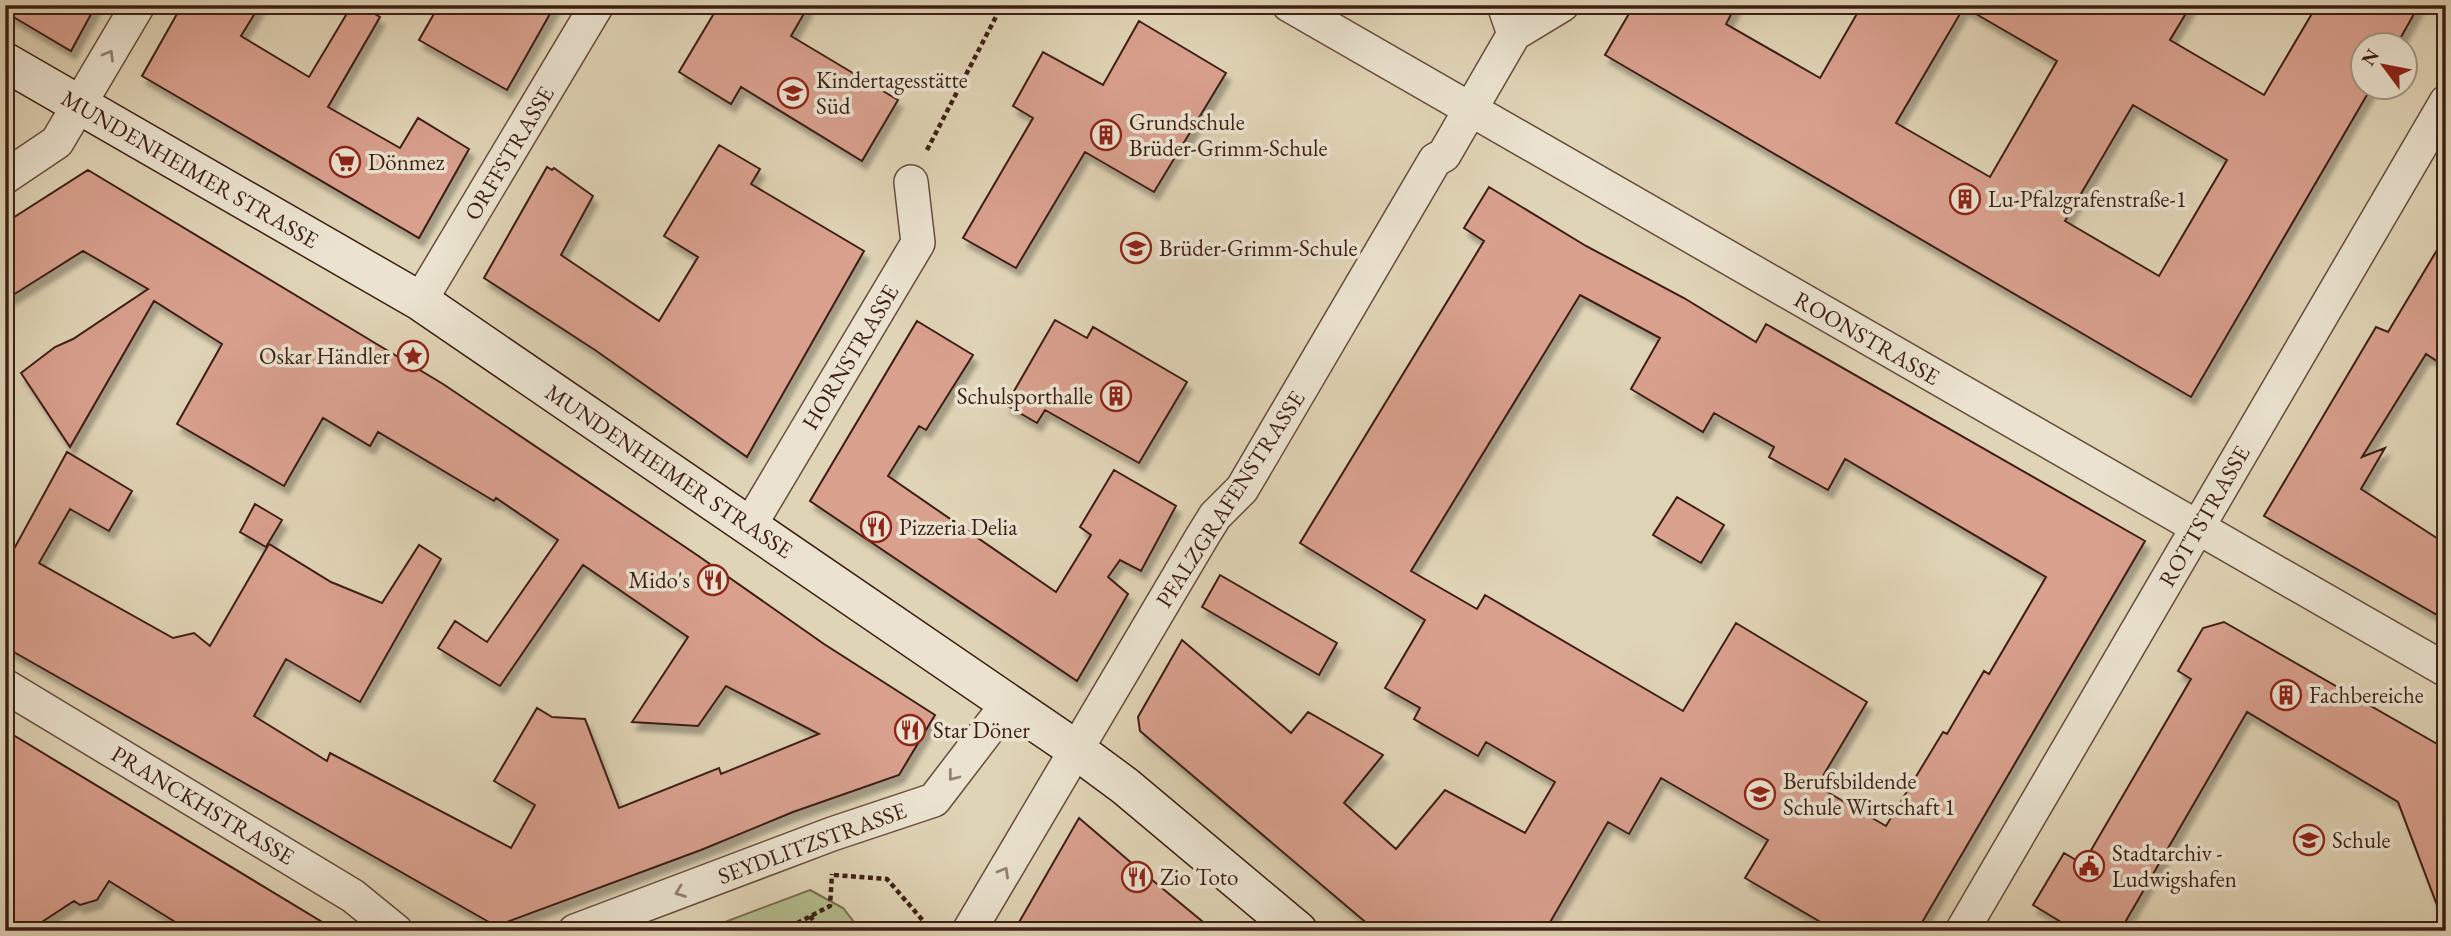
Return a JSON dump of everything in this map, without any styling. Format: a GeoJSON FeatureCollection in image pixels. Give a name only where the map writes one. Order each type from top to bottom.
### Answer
{"type":"FeatureCollection","features":[{"type":"Feature","properties":{"kind":"street"},"geometry":{"type":"LineString","coordinates":[[5,177],[57,142],[138,5]]}},
{"type":"Feature","properties":{"kind":"street","name":"ORFFSTRASSE"},"geometry":{"type":"LineString","coordinates":[[420,301],[597,5]]}},
{"type":"Feature","properties":{"kind":"street","name":"ROONSTRASSE"},"geometry":{"type":"LineString","coordinates":[[1289,5],[2446,670]]}},
{"type":"Feature","properties":{"kind":"street","name":"PFALZGRAFENSTRASSE"},"geometry":{"type":"LineString","coordinates":[[969,931],[1215,516],[1241,489],[1435,160],[1444,155],[1470,110],[1509,20],[1562,5]]}},
{"type":"Feature","properties":{"kind":"street","name":"MUNDENHEIMER STRASSE"},"geometry":{"type":"LineString","coordinates":[[5,62],[420,301],[1075,749],[1125,786],[1298,931]]}},
{"type":"Feature","properties":{"kind":"street","name":"ROTTSTRASSE"},"geometry":{"type":"LineString","coordinates":[[1962,931],[2446,102]]}},
{"type":"Feature","properties":{"kind":"street","name":"HORNSTRASSE"},"geometry":{"type":"LineString","coordinates":[[750,525],[918,243],[911,182]]}},
{"type":"Feature","properties":{"kind":"street","name":"PRANCKHSTRASSE"},"geometry":{"type":"LineString","coordinates":[[5,686],[353,896],[396,931]]}},
{"type":"Feature","properties":{"kind":"street","name":"SEYDLITZSTRASSE"},"geometry":{"type":"LineString","coordinates":[[575,931],[832,834],[934,800],[1009,702]]}},
{"type":"Feature","properties":{"kind":"path"},"geometry":{"type":"LineString","coordinates":[[911,182],[1002,6]]}},
{"type":"Feature","properties":{"kind":"path"},"geometry":{"type":"LineString","coordinates":[[782,931],[830,906],[832,834]]}},
{"type":"Feature","properties":{"kind":"path"},"geometry":{"type":"LineString","coordinates":[[832,874],[887,879],[932,931]]}},
{"type":"Feature","properties":{"kind":"path"},"geometry":{"type":"LineString","coordinates":[[810,916],[821,931]]}},
{"type":"Feature","properties":{"kind":"green space"},"geometry":{"type":"Polygon","coordinates":[[[810,890],[843,908],[861,931],[701,931],[810,890]]]}},
{"type":"Feature","properties":{"kind":"building"},"geometry":{"type":"Polygon","coordinates":[[[5,5],[96,5],[71,51],[5,12],[5,5]]]}},
{"type":"Feature","properties":{"kind":"building"},"geometry":{"type":"Polygon","coordinates":[[[182,5],[260,5],[241,36],[309,77],[352,5],[359,5],[380,17],[328,107],[400,148],[418,118],[469,149],[419,238],[142,76],[182,5]]]}},
{"type":"Feature","properties":{"kind":"building"},"geometry":{"type":"Polygon","coordinates":[[[439,5],[555,5],[507,90],[419,40],[439,5]]]}},
{"type":"Feature","properties":{"kind":"building"},"geometry":{"type":"Polygon","coordinates":[[[719,5],[809,5],[791,36],[898,100],[862,161],[741,87],[731,104],[679,72],[719,5]]]}},
{"type":"Feature","properties":{"kind":"building","name":"Lu-Pfalzgrafenstraße-1"},"geometry":{"type":"Polygon","coordinates":[[[1634,5],[1736,5],[1726,24],[1820,78],[1862,5],[2191,5],[2170,40],[2264,95],[2317,5],[2419,5],[2404,32],[2350,32],[2350,102],[2363,102],[2191,397],[1605,55],[1634,5]],[[1964,7],[1896,123],[1990,177],[2057,61],[1964,7]],[[2133,105],[2065,221],[2159,276],[2227,160],[2133,105]]]}},
{"type":"Feature","properties":{"kind":"building","name":"Grundschule Brüder-Grimm-Schule"},"geometry":{"type":"Polygon","coordinates":[[[1139,21],[1226,73],[1154,192],[1085,152],[1016,268],[963,238],[1033,118],[1013,106],[1043,52],[1103,85],[1139,21]]]}},
{"type":"Feature","properties":{"kind":"building"},"geometry":{"type":"Polygon","coordinates":[[[719,145],[760,169],[751,184],[864,251],[747,457],[595,350],[484,278],[547,167],[552,170],[554,168],[593,196],[561,255],[659,321],[698,257],[664,236],[719,145]]]}},
{"type":"Feature","properties":{"kind":"building"},"geometry":{"type":"Polygon","coordinates":[[[88,170],[443,384],[824,644],[935,715],[899,775],[793,812],[701,850],[496,926],[5,647],[5,544],[14,549],[67,452],[132,491],[109,531],[70,509],[39,563],[173,638],[194,633],[210,646],[269,544],[331,582],[382,603],[419,545],[441,559],[360,702],[286,659],[254,716],[327,761],[330,753],[511,848],[535,805],[494,781],[537,708],[552,717],[585,719],[619,808],[719,768],[721,774],[819,734],[726,686],[698,726],[632,722],[688,637],[583,565],[500,686],[438,648],[455,621],[487,642],[558,540],[496,498],[494,501],[378,432],[370,446],[323,418],[284,486],[177,424],[222,344],[154,301],[70,447],[21,373],[55,347],[73,339],[148,289],[83,251],[5,300],[5,223],[88,170]]]}},
{"type":"Feature","properties":{"kind":"building"},"geometry":{"type":"Polygon","coordinates":[[[1489,187],[1586,246],[1684,298],[1756,342],[1766,324],[2145,541],[1917,931],[1836,931],[1745,878],[1768,840],[1661,778],[1629,834],[1608,822],[1545,931],[1376,931],[1140,731],[1138,717],[1182,640],[1291,733],[1308,712],[1383,755],[1344,803],[1396,849],[1445,790],[1525,833],[1555,782],[1486,742],[1478,756],[1414,719],[1420,708],[1385,688],[1425,620],[1300,543],[1484,241],[1464,228],[1489,187]],[[1580,295],[1411,571],[1477,609],[1485,595],[1683,711],[1736,623],[1867,702],[1817,786],[1886,826],[1943,732],[1947,734],[1984,671],[1989,674],[2046,577],[1845,459],[1828,490],[1769,457],[1774,447],[1714,413],[1703,432],[1631,389],[1660,338],[1580,295]]]}},
{"type":"Feature","properties":{"kind":"building"},"geometry":{"type":"Polygon","coordinates":[[[2446,235],[2446,367],[2426,354],[2362,457],[2385,448],[2361,489],[2446,544],[2446,620],[2264,516],[2376,327],[2388,332],[2446,235]]]}},
{"type":"Feature","properties":{"kind":"building","name":"Schulsporthalle"},"geometry":{"type":"Polygon","coordinates":[[[1055,320],[1087,338],[1093,327],[1187,382],[1139,463],[1045,410],[1037,423],[1006,405],[1055,320]]]}},
{"type":"Feature","properties":{"kind":"building"},"geometry":{"type":"Polygon","coordinates":[[[917,321],[973,355],[926,430],[919,426],[888,476],[1056,592],[1091,535],[1080,527],[1114,470],[1176,506],[1141,571],[1120,560],[1108,577],[1128,594],[1077,681],[810,501],[917,321]]]}},
{"type":"Feature","properties":{"kind":"building"},"geometry":{"type":"Polygon","coordinates":[[[1677,497],[1724,525],[1701,563],[1653,535],[1677,497]]]}},
{"type":"Feature","properties":{"kind":"building"},"geometry":{"type":"Polygon","coordinates":[[[255,504],[282,520],[266,547],[240,532],[255,504]]]}},
{"type":"Feature","properties":{"kind":"building"},"geometry":{"type":"Polygon","coordinates":[[[1220,575],[1337,643],[1319,675],[1202,607],[1220,575]]]}},
{"type":"Feature","properties":{"kind":"building"},"geometry":{"type":"Polygon","coordinates":[[[2224,622],[2446,749],[2446,921],[2443,921],[2398,802],[2247,712],[2120,931],[2076,931],[2033,905],[2064,853],[2083,864],[2191,679],[2178,671],[2203,628],[2224,622]]]}},
{"type":"Feature","properties":{"kind":"building"},"geometry":{"type":"Polygon","coordinates":[[[5,730],[337,931],[190,931],[109,881],[97,900],[80,905],[74,901],[28,931],[5,931],[5,730]]]}},
{"type":"Feature","properties":{"kind":"building"},"geometry":{"type":"Polygon","coordinates":[[[1079,818],[1128,860],[1214,931],[1014,931],[1079,818]]]}},
{"type":"Feature","properties":{"kind":"place","name":"Kindertagesstätte Süd"},"geometry":{"type":"Point","coordinates":[793,93]}},
{"type":"Feature","properties":{"kind":"place","name":"Grundschule Brüder-Grimm-Schule"},"geometry":{"type":"Point","coordinates":[1106,135]}},
{"type":"Feature","properties":{"kind":"place","name":"Dönmez"},"geometry":{"type":"Point","coordinates":[345,162]}},
{"type":"Feature","properties":{"kind":"place","name":"Lu-Pfalzgrafenstraße-1"},"geometry":{"type":"Point","coordinates":[1965,199]}},
{"type":"Feature","properties":{"kind":"place","name":"Brüder-Grimm-Schule"},"geometry":{"type":"Point","coordinates":[1136,248]}},
{"type":"Feature","properties":{"kind":"place","name":"Oskar Händler"},"geometry":{"type":"Point","coordinates":[413,356]}},
{"type":"Feature","properties":{"kind":"place","name":"Schulsporthalle"},"geometry":{"type":"Point","coordinates":[1116,396]}},
{"type":"Feature","properties":{"kind":"place","name":"Pizzeria Delia"},"geometry":{"type":"Point","coordinates":[876,527]}},
{"type":"Feature","properties":{"kind":"place","name":"Mido's"},"geometry":{"type":"Point","coordinates":[713,580]}},
{"type":"Feature","properties":{"kind":"place","name":"Fachbereiche"},"geometry":{"type":"Point","coordinates":[2286,695]}},
{"type":"Feature","properties":{"kind":"place","name":"Star Döner"},"geometry":{"type":"Point","coordinates":[910,730]}},
{"type":"Feature","properties":{"kind":"place","name":"Berufsbildende Schule Wirtschaft 1"},"geometry":{"type":"Point","coordinates":[1760,794]}},
{"type":"Feature","properties":{"kind":"place","name":"Schule"},"geometry":{"type":"Point","coordinates":[2309,840]}},
{"type":"Feature","properties":{"kind":"place","name":"Stadtarchiv - Ludwigshafen"},"geometry":{"type":"Point","coordinates":[2089,866]}},
{"type":"Feature","properties":{"kind":"place","name":"Zio Toto"},"geometry":{"type":"Point","coordinates":[1137,877]}}]}
